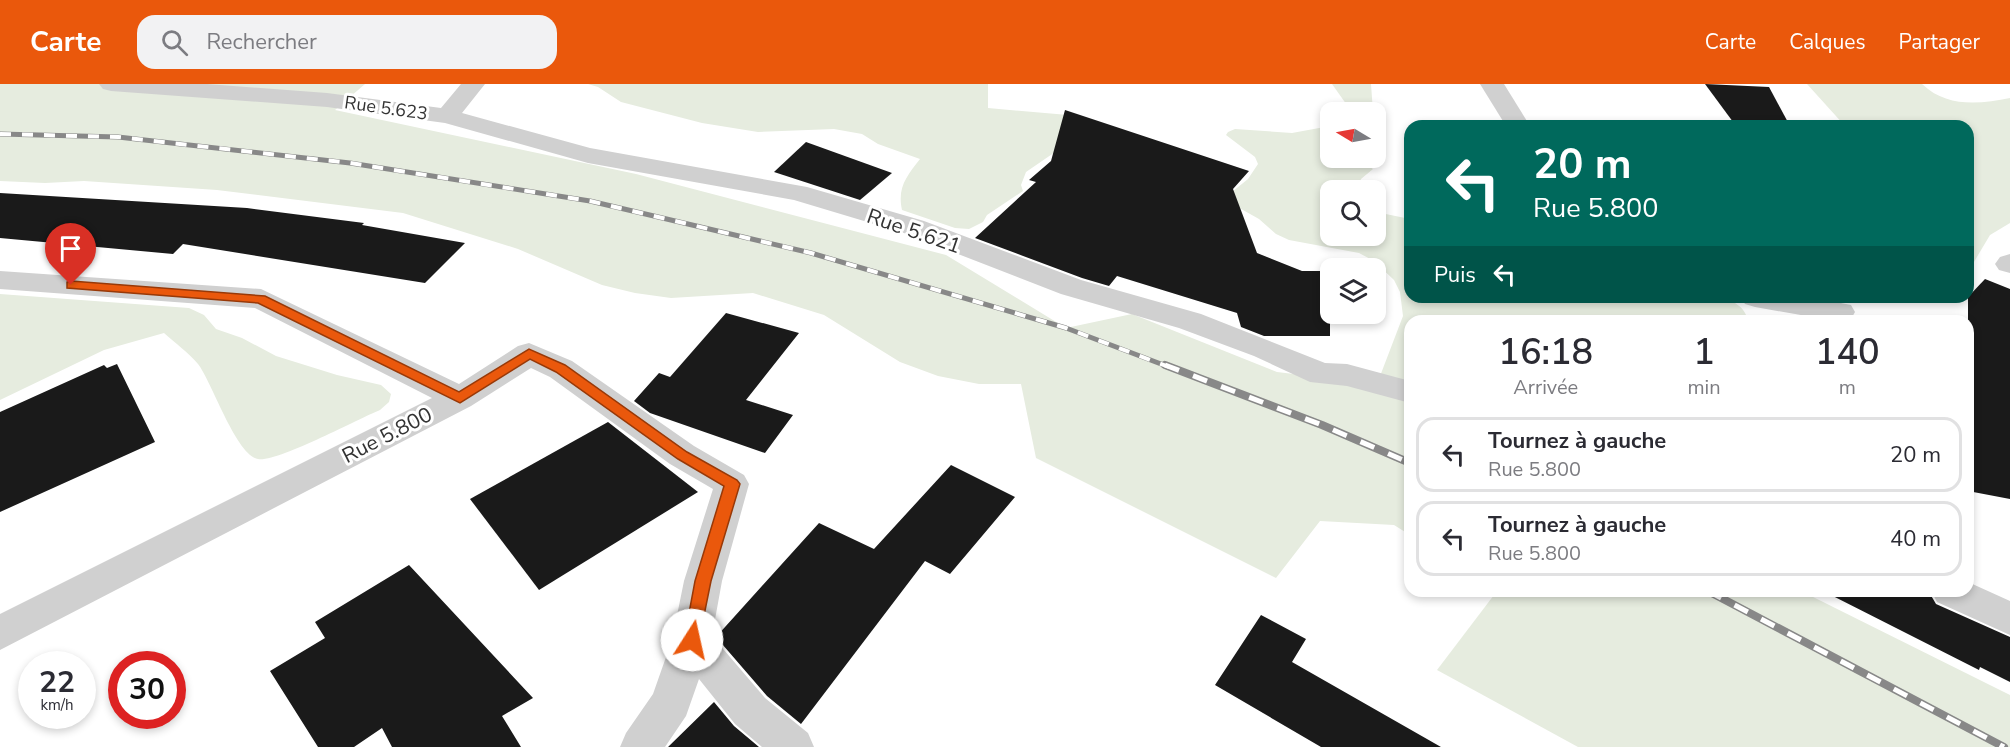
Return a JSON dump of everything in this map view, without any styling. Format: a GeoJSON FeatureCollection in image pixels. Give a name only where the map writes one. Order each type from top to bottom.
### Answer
{"type":"FeatureCollection","features":[{"type":"Feature","properties":{"kind":"street","name":"Rue 5.623"},"geometry":{"type":"LineString","coordinates":[[111,84],[315,99],[447,116]]}},
{"type":"Feature","properties":{"kind":"street"},"geometry":{"type":"LineString","coordinates":[[447,116],[472,84]]}},
{"type":"Feature","properties":{"kind":"street"},"geometry":{"type":"LineString","coordinates":[[1492,84],[1514,120]]}},
{"type":"Feature","properties":{"kind":"street","name":"Rue 5.621"},"geometry":{"type":"LineString","coordinates":[[447,116],[588,155],[798,193],[830,205],[914,227],[1009,266],[1071,287],[1190,321],[1265,349],[1321,374],[1347,375],[1404,390]]}},
{"type":"Feature","properties":{"kind":"street"},"geometry":{"type":"LineString","coordinates":[[0,280],[261,299],[460,398]]}},
{"type":"Feature","properties":{"kind":"street"},"geometry":{"type":"LineString","coordinates":[[1789,303],[1840,312]]}},
{"type":"Feature","properties":{"kind":"street","name":"Rue 5.800"},"geometry":{"type":"LineString","coordinates":[[0,633],[460,398],[529,354],[561,369],[682,455],[732,484],[703,581],[692,640],[671,703],[641,747]]}},
{"type":"Feature","properties":{"kind":"street"},"geometry":{"type":"LineString","coordinates":[[1963,597],[2010,619]]}},
{"type":"Feature","properties":{"kind":"street"},"geometry":{"type":"LineString","coordinates":[[692,640],[750,711],[794,747]]}},
{"type":"Feature","properties":{"kind":"shaded area"},"geometry":{"type":"Polygon","coordinates":[[[0,84],[365,84],[335,110],[636,174],[946,255],[1066,328],[1132,314],[1277,372],[1377,384],[1403,316],[1400,292],[1394,280],[1386,272],[1386,258],[1368,258],[1359,253],[1321,246],[1386,246],[1386,214],[1404,218],[1404,303],[1735,303],[1746,315],[1404,315],[1404,531],[1394,525],[1320,521],[1276,578],[1036,458],[1021,384],[979,384],[938,376],[900,362],[824,315],[753,293],[671,298],[635,293],[602,285],[518,249],[403,213],[217,190],[84,181],[45,183],[0,181],[0,84]]]}},
{"type":"Feature","properties":{"kind":"shaded area"},"geometry":{"type":"Polygon","coordinates":[[[588,84],[988,84],[988,108],[1068,115],[1061,148],[1026,172],[1021,185],[1023,191],[987,215],[983,222],[969,229],[955,228],[902,210],[902,188],[920,159],[878,144],[862,134],[834,129],[758,132],[702,123],[621,102],[598,87],[588,84]]]}},
{"type":"Feature","properties":{"kind":"shaded area"},"geometry":{"type":"Polygon","coordinates":[[[1332,84],[1371,84],[1372,102],[1345,102],[1332,84]]]}},
{"type":"Feature","properties":{"kind":"shaded area"},"geometry":{"type":"Polygon","coordinates":[[[1807,84],[1922,84],[1932,92],[1953,101],[1976,103],[2010,98],[2010,223],[1990,235],[1974,262],[1974,120],[1840,120],[1807,84]]]}},
{"type":"Feature","properties":{"kind":"shaded area"},"geometry":{"type":"Polygon","coordinates":[[[1320,128],[1320,168],[1373,169],[1361,179],[1320,180],[1320,246],[1289,240],[1276,234],[1259,219],[1234,205],[1232,192],[1248,179],[1258,164],[1255,157],[1226,135],[1235,129],[1292,133],[1320,128]]]}},
{"type":"Feature","properties":{"kind":"shaded area"},"geometry":{"type":"Polygon","coordinates":[[[0,294],[189,308],[204,315],[216,329],[242,338],[276,356],[337,375],[381,385],[391,394],[389,402],[380,410],[299,448],[258,459],[250,455],[241,445],[198,364],[164,333],[104,350],[0,400],[0,294]]]}},
{"type":"Feature","properties":{"kind":"shaded area"},"geometry":{"type":"Polygon","coordinates":[[[1492,597],[1813,597],[2010,695],[2010,747],[1578,747],[1437,670],[1492,597]]]}},
{"type":"Feature","properties":{"kind":"building"},"geometry":{"type":"Polygon","coordinates":[[[1705,84],[1769,87],[1787,120],[1732,120],[1705,84]]]}},
{"type":"Feature","properties":{"kind":"building"},"geometry":{"type":"Polygon","coordinates":[[[1065,110],[1249,171],[1233,189],[1257,253],[1302,271],[1320,271],[1320,324],[1330,324],[1330,336],[1264,336],[1241,327],[1237,313],[1117,276],[1109,286],[975,238],[1036,182],[1029,180],[1051,161],[1065,110]]]}},
{"type":"Feature","properties":{"kind":"building"},"geometry":{"type":"Polygon","coordinates":[[[806,142],[892,173],[860,200],[774,172],[806,142]]]}},
{"type":"Feature","properties":{"kind":"building"},"geometry":{"type":"Polygon","coordinates":[[[0,193],[247,208],[364,223],[362,225],[465,243],[425,283],[183,244],[173,254],[0,238],[0,193]]]}},
{"type":"Feature","properties":{"kind":"building"},"geometry":{"type":"Polygon","coordinates":[[[1985,279],[2010,289],[2010,499],[1974,492],[1974,315],[1968,315],[1968,303],[1974,303],[1974,291],[1985,279]]]}},
{"type":"Feature","properties":{"kind":"building"},"geometry":{"type":"Polygon","coordinates":[[[726,313],[799,333],[746,400],[793,415],[765,453],[650,413],[634,401],[659,373],[670,377],[726,313]]]}},
{"type":"Feature","properties":{"kind":"building"},"geometry":{"type":"Polygon","coordinates":[[[117,364],[155,442],[0,512],[0,412],[104,365],[107,368],[117,364]]]}},
{"type":"Feature","properties":{"kind":"building"},"geometry":{"type":"Polygon","coordinates":[[[608,422],[698,492],[539,590],[470,499],[608,422]]]}},
{"type":"Feature","properties":{"kind":"building"},"geometry":{"type":"Polygon","coordinates":[[[951,465],[1015,497],[950,574],[925,561],[801,724],[767,696],[716,637],[819,523],[874,549],[951,465]]]}},
{"type":"Feature","properties":{"kind":"building"},"geometry":{"type":"Polygon","coordinates":[[[409,565],[533,698],[502,716],[521,747],[392,747],[382,728],[354,747],[318,747],[270,671],[325,638],[315,622],[409,565]]]}},
{"type":"Feature","properties":{"kind":"building"},"geometry":{"type":"Polygon","coordinates":[[[1835,597],[1932,597],[1936,604],[2010,637],[2010,682],[1980,667],[1979,670],[1835,597]]]}},
{"type":"Feature","properties":{"kind":"building"},"geometry":{"type":"Polygon","coordinates":[[[1261,615],[1306,639],[1292,662],[1441,747],[1321,747],[1215,685],[1261,615]]]}},
{"type":"Feature","properties":{"kind":"building"},"geometry":{"type":"Polygon","coordinates":[[[714,702],[734,726],[759,747],[668,747],[714,702]]]}},
{"type":"Feature","properties":{"kind":"railway"},"geometry":{"type":"LineString","coordinates":[[0,134],[118,137],[350,163],[590,201],[811,253],[1066,328],[1169,367]]}},
{"type":"Feature","properties":{"kind":"railway"},"geometry":{"type":"LineString","coordinates":[[1165,365],[1322,425],[1404,460]]}},
{"type":"Feature","properties":{"kind":"railway"},"geometry":{"type":"LineString","coordinates":[[1719,597],[2004,747]]}},
{"type":"Feature","properties":{"kind":"route"},"geometry":{"type":"LineString","coordinates":[[71,285],[261,299],[460,398],[529,354],[561,369],[682,455],[732,484],[703,581],[692,640]]}}]}
